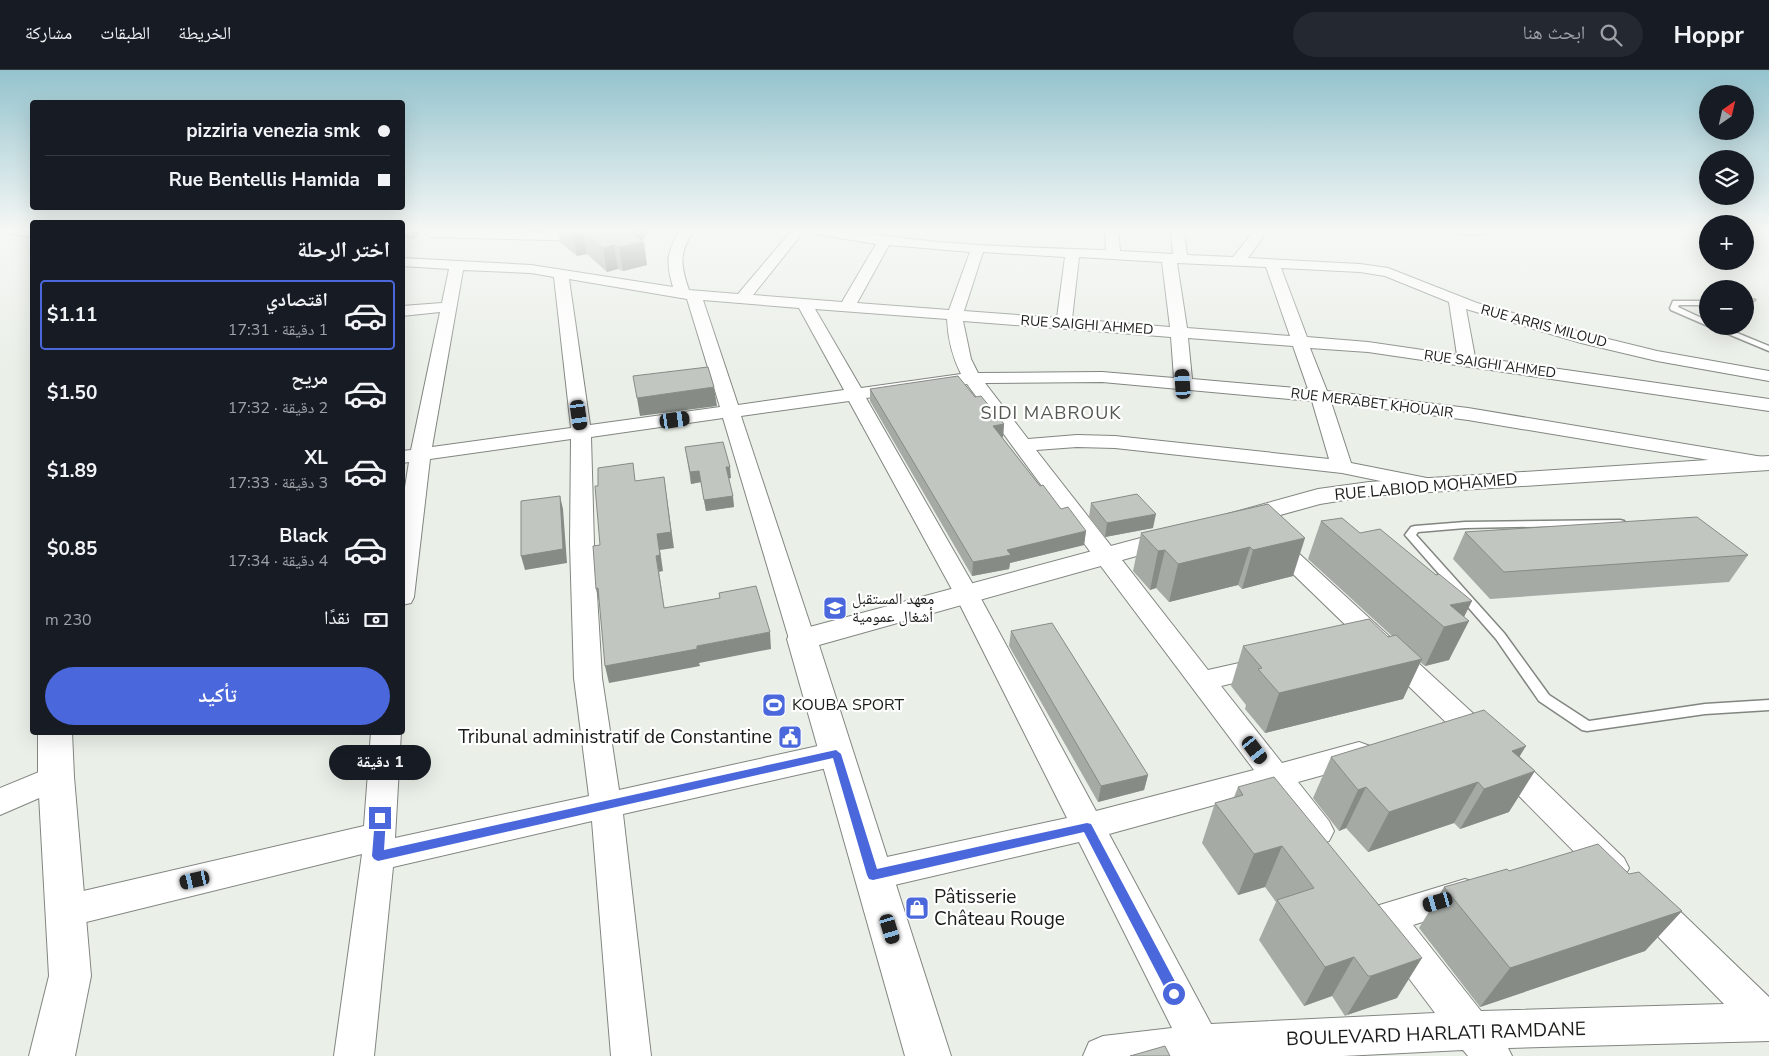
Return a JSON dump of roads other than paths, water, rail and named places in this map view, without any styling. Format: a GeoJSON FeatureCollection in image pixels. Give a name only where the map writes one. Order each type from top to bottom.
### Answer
{"type":"FeatureCollection","features":[{"type":"Feature","properties":{"kind":"street"},"geometry":{"type":"LineString","coordinates":[[405,558],[411,456],[455,276]]}},
{"type":"Feature","properties":{"kind":"street"},"geometry":{"type":"LineString","coordinates":[[561,276],[582,433],[582,544],[588,678],[606,805],[631,1056]]}},
{"type":"Feature","properties":{"kind":"street","name":"RUE SAIGHI AHMED"},"geometry":{"type":"LineString","coordinates":[[574,276],[689,294],[1368,347],[1769,405]]}},
{"type":"Feature","properties":{"kind":"street"},"geometry":{"type":"LineString","coordinates":[[678,276],[680,286],[689,294],[731,412],[928,1056]]}},
{"type":"Feature","properties":{"kind":"street"},"geometry":{"type":"LineString","coordinates":[[743,298],[761,276]]}},
{"type":"Feature","properties":{"kind":"street"},"geometry":{"type":"LineString","coordinates":[[847,306],[867,276]]}},
{"type":"Feature","properties":{"kind":"street"},"geometry":{"type":"LineString","coordinates":[[968,276],[955,314],[956,332],[962,359],[972,378],[1105,556],[1331,848]]}},
{"type":"Feature","properties":{"kind":"street"},"geometry":{"type":"LineString","coordinates":[[1064,323],[1070,276]]}},
{"type":"Feature","properties":{"kind":"street"},"geometry":{"type":"LineString","coordinates":[[1176,276],[1183,384]]}},
{"type":"Feature","properties":{"kind":"street"},"geometry":{"type":"LineString","coordinates":[[1276,276],[1319,395],[1342,467]]}},
{"type":"Feature","properties":{"kind":"street","name":"RUE ARRIS MILOUD"},"geometry":{"type":"LineString","coordinates":[[1398,276],[1456,300],[1503,316],[1587,339],[1657,356],[1769,376]]}},
{"type":"Feature","properties":{"kind":"street"},"geometry":{"type":"LineString","coordinates":[[1456,300],[1467,361]]}},
{"type":"Feature","properties":{"kind":"street"},"geometry":{"type":"LineString","coordinates":[[804,303],[967,595],[1204,1050]]}},
{"type":"Feature","properties":{"kind":"street"},"geometry":{"type":"LineString","coordinates":[[405,311],[448,307]]}},
{"type":"Feature","properties":{"kind":"street","name":"RUE MERABET KHOUAIR"},"geometry":{"type":"LineString","coordinates":[[411,456],[972,378],[1102,377],[1319,395],[1468,414],[1769,463]]}},
{"type":"Feature","properties":{"kind":"street"},"geometry":{"type":"LineString","coordinates":[[1022,445],[1078,441],[1115,442],[1342,467],[1429,485]]}},
{"type":"Feature","properties":{"kind":"street","name":"RUE LABIOD MOHAMED"},"geometry":{"type":"LineString","coordinates":[[802,639],[1318,497],[1369,489],[1769,463]]}},
{"type":"Feature","properties":{"kind":"street"},"geometry":{"type":"LineString","coordinates":[[1246,517],[1363,644],[1451,728],[1598,855],[1769,1022]]}},
{"type":"Feature","properties":{"kind":"street"},"geometry":{"type":"LineString","coordinates":[[1201,681],[1294,660]]}},
{"type":"Feature","properties":{"kind":"street"},"geometry":{"type":"LineString","coordinates":[[52,1056],[70,976],[56,777],[55,735]]}},
{"type":"Feature","properties":{"kind":"street"},"geometry":{"type":"LineString","coordinates":[[354,1056],[379,846],[381,737]]}},
{"type":"Feature","properties":{"kind":"street"},"geometry":{"type":"LineString","coordinates":[[873,875],[1087,827],[1390,746]]}},
{"type":"Feature","properties":{"kind":"street"},"geometry":{"type":"LineString","coordinates":[[66,911],[379,846],[606,805],[836,754]]}},
{"type":"Feature","properties":{"kind":"street"},"geometry":{"type":"LineString","coordinates":[[0,802],[56,777]]}},
{"type":"Feature","properties":{"kind":"street"},"geometry":{"type":"LineString","coordinates":[[1561,866],[1598,855]]}},
{"type":"Feature","properties":{"kind":"street"},"geometry":{"type":"LineString","coordinates":[[1482,1043],[1376,906],[1496,885]]}},
{"type":"Feature","properties":{"kind":"street","name":"BOULEVARD HARLATI RAMDANE"},"geometry":{"type":"LineString","coordinates":[[1103,1056],[1204,1050],[1482,1043],[1769,1022]]}},
{"type":"Feature","properties":{"kind":"lane"},"geometry":{"type":"LineString","coordinates":[[1699,303],[1676,304],[1674,308],[1699,320]]}},
{"type":"Feature","properties":{"kind":"lane"},"geometry":{"type":"LineString","coordinates":[[1736,335],[1769,348]]}},
{"type":"Feature","properties":{"kind":"lane"},"geometry":{"type":"LineString","coordinates":[[1630,523],[1465,525],[1416,529],[1410,535],[1500,636],[1544,698],[1587,726],[1705,709],[1769,705]]}},
{"type":"Feature","properties":{"kind":"place","name":"معهد المستقبل أشغال عمومية"},"geometry":{"type":"Point","coordinates":[835,608]}},
{"type":"Feature","properties":{"kind":"place","name":"KOUBA SPORT"},"geometry":{"type":"Point","coordinates":[774,705]}},
{"type":"Feature","properties":{"kind":"place","name":"Tribunal administratif de Constantine"},"geometry":{"type":"Point","coordinates":[790,737]}},
{"type":"Feature","properties":{"kind":"place","name":"Pâtisserie Château Rouge"},"geometry":{"type":"Point","coordinates":[917,908]}},
{"type":"Feature","properties":{"kind":"district","name":"SIDI MABROUK"},"geometry":{"type":"Point","coordinates":[1051,413]}}]}
